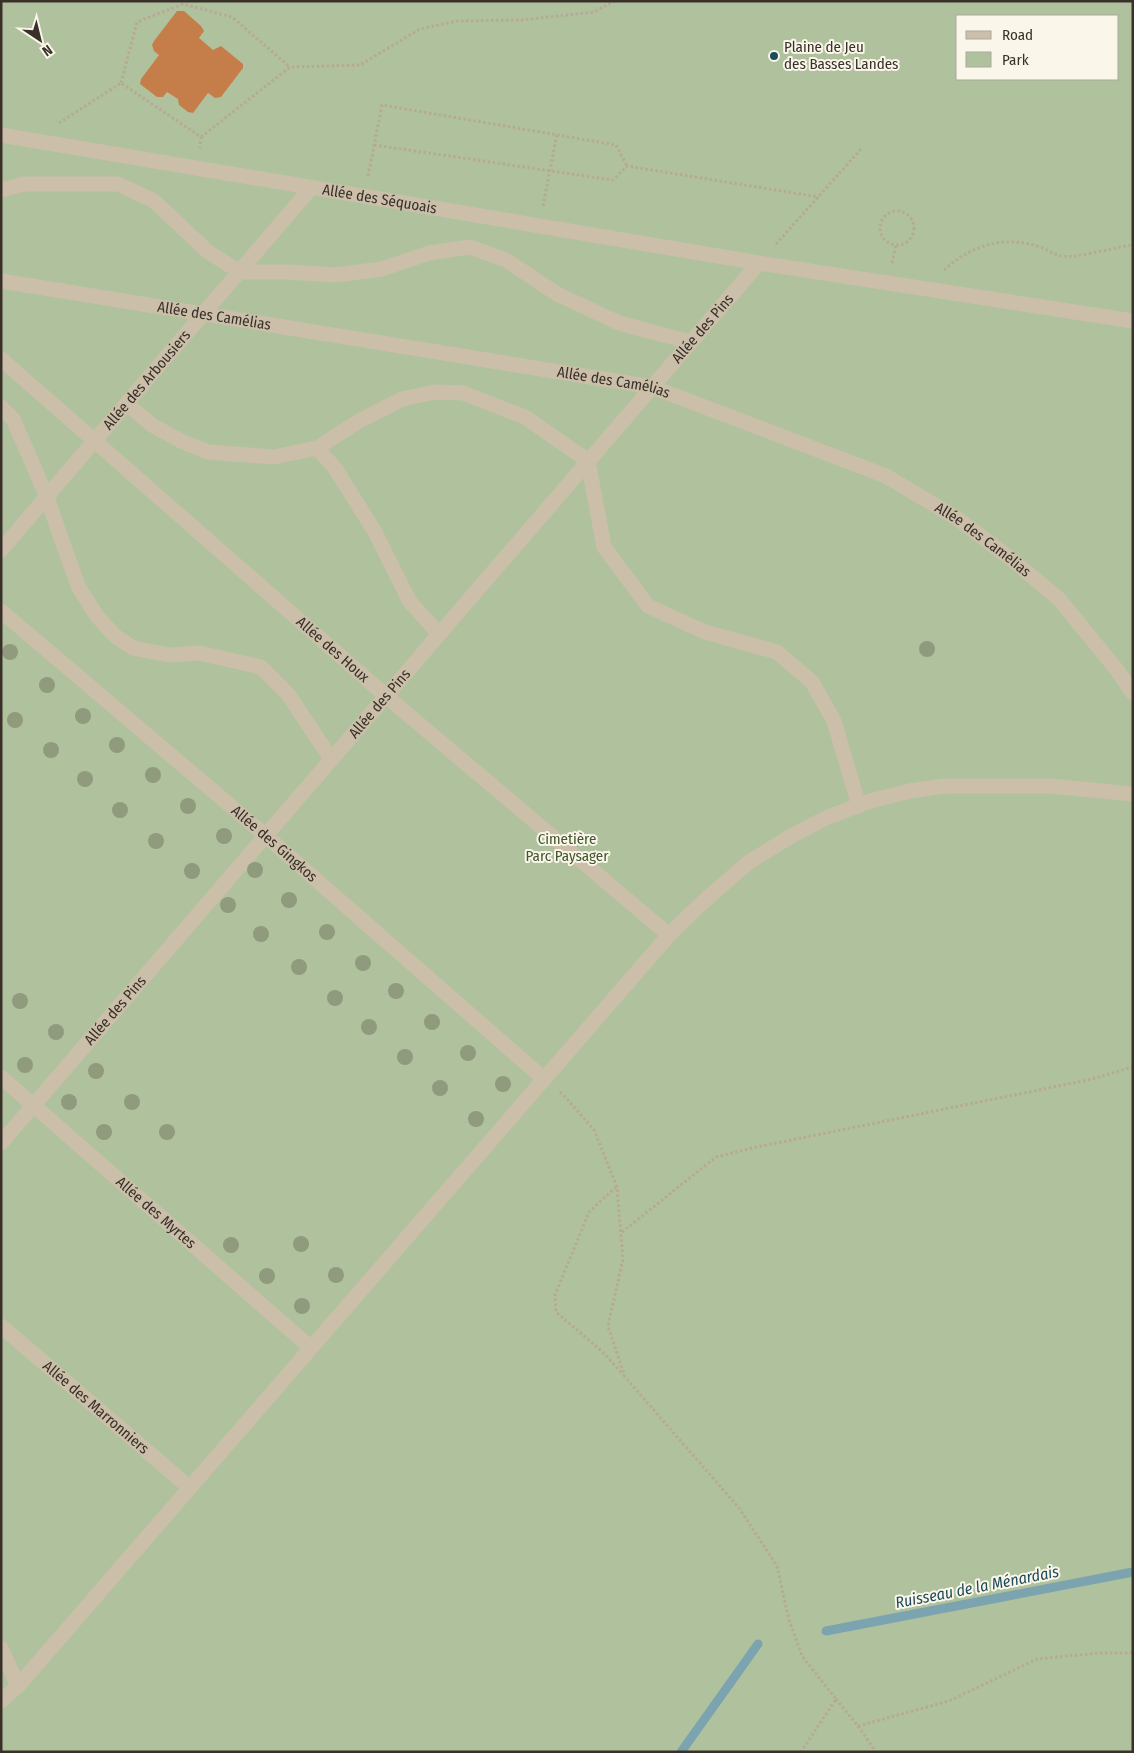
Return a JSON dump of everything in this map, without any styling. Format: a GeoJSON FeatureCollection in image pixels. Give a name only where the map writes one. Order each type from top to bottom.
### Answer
{"type":"FeatureCollection","features":[{"type":"Feature","properties":{"kind":"lane","name":"Allée des Séquoais"},"geometry":{"type":"LineString","coordinates":[[1,135],[758,263],[1133,322]]}},
{"type":"Feature","properties":{"kind":"lane"},"geometry":{"type":"LineString","coordinates":[[1,190],[24,184],[118,184],[154,200],[207,251],[240,272],[335,275],[382,270],[429,253],[470,247],[506,260],[557,294],[619,323],[690,342]]}},
{"type":"Feature","properties":{"kind":"lane","name":"Allée des Arbousiers"},"geometry":{"type":"LineString","coordinates":[[1,550],[311,188]]}},
{"type":"Feature","properties":{"kind":"lane","name":"Allée des Pins"},"geometry":{"type":"LineString","coordinates":[[1,1143],[758,263]]}},
{"type":"Feature","properties":{"kind":"lane","name":"Allée des Camélias"},"geometry":{"type":"LineString","coordinates":[[1,281],[652,387],[886,476],[936,506],[1003,554],[1059,599],[1117,670],[1133,693]]}},
{"type":"Feature","properties":{"kind":"lane","name":"Allée des Houx"},"geometry":{"type":"LineString","coordinates":[[1,359],[386,696],[669,935]]}},
{"type":"Feature","properties":{"kind":"lane"},"geometry":{"type":"LineString","coordinates":[[126,404],[152,425],[181,441],[208,452],[274,457],[317,448],[359,421],[402,399],[435,392],[463,393],[525,417],[588,461],[604,547],[648,606],[705,632],[777,652],[812,682],[834,721],[859,806]]}},
{"type":"Feature","properties":{"kind":"lane"},"geometry":{"type":"LineString","coordinates":[[1,407],[13,419],[48,497],[62,544],[79,588],[97,616],[116,636],[133,648],[169,655],[199,653],[261,667],[288,694],[331,759]]}},
{"type":"Feature","properties":{"kind":"lane"},"geometry":{"type":"LineString","coordinates":[[317,448],[335,468],[375,532],[410,602],[439,634]]}},
{"type":"Feature","properties":{"kind":"lane","name":"Allée des Gingkos"},"geometry":{"type":"LineString","coordinates":[[1,611],[266,836],[544,1079]]}},
{"type":"Feature","properties":{"kind":"lane"},"geometry":{"type":"LineString","coordinates":[[1,1701],[18,1686],[669,935],[704,901],[749,862],[791,836],[826,818],[870,801],[910,791],[945,786],[1050,786],[1133,794]]}},
{"type":"Feature","properties":{"kind":"lane","name":"Allée des Myrtes"},"geometry":{"type":"LineString","coordinates":[[1,1077],[311,1348]]}},
{"type":"Feature","properties":{"kind":"lane","name":"Allée des Marronniers"},"geometry":{"type":"LineString","coordinates":[[1,1326],[190,1488]]}},
{"type":"Feature","properties":{"kind":"lane"},"geometry":{"type":"LineString","coordinates":[[1,1648],[18,1686]]}},
{"type":"Feature","properties":{"kind":"path"},"geometry":{"type":"LineString","coordinates":[[198,169],[201,137],[290,68],[360,65],[420,29],[457,21],[522,20],[594,12],[614,1]]}},
{"type":"Feature","properties":{"kind":"path"},"geometry":{"type":"LineString","coordinates":[[31,141],[122,83],[137,22],[183,4],[232,17],[290,68]]}},
{"type":"Feature","properties":{"kind":"path"},"geometry":{"type":"LineString","coordinates":[[122,83],[201,137]]}},
{"type":"Feature","properties":{"kind":"path"},"geometry":{"type":"LineString","coordinates":[[364,197],[382,105],[616,145],[627,166]]}},
{"type":"Feature","properties":{"kind":"path"},"geometry":{"type":"LineString","coordinates":[[539,226],[557,134]]}},
{"type":"Feature","properties":{"kind":"path"},"geometry":{"type":"LineString","coordinates":[[374,145],[613,180],[627,166]]}},
{"type":"Feature","properties":{"kind":"path"},"geometry":{"type":"LineString","coordinates":[[758,263],[862,148]]}},
{"type":"Feature","properties":{"kind":"path"},"geometry":{"type":"LineString","coordinates":[[627,166],[819,196]]}},
{"type":"Feature","properties":{"kind":"path"},"geometry":{"type":"LineString","coordinates":[[896,211],[902,211],[907,214],[913,225],[914,231],[907,241],[902,244],[896,244],[885,239],[880,228],[885,216],[896,211]]}},
{"type":"Feature","properties":{"kind":"path"},"geometry":{"type":"LineString","coordinates":[[923,289],[952,263],[975,248],[995,243],[1020,242],[1041,247],[1061,256],[1079,256],[1115,247],[1133,245]]}},
{"type":"Feature","properties":{"kind":"path"},"geometry":{"type":"LineString","coordinates":[[621,1232],[716,1157],[752,1148],[1088,1080],[1133,1067]]}},
{"type":"Feature","properties":{"kind":"path"},"geometry":{"type":"LineString","coordinates":[[544,1079],[568,1100],[594,1130],[617,1187],[623,1259],[608,1326],[625,1377]]}},
{"type":"Feature","properties":{"kind":"path"},"geometry":{"type":"LineString","coordinates":[[617,1187],[589,1212],[555,1295],[556,1312],[604,1354],[738,1508],[777,1566],[788,1620],[802,1656],[858,1726],[876,1752]]}},
{"type":"Feature","properties":{"kind":"path"},"geometry":{"type":"LineString","coordinates":[[858,1726],[949,1701],[1038,1659],[1100,1653],[1133,1653]]}},
{"type":"Feature","properties":{"kind":"path"},"geometry":{"type":"LineString","coordinates":[[801,1752],[836,1699]]}},
{"type":"Feature","properties":{"kind":"green space","name":"Cimetière Parc Paysager"},"geometry":{"type":"Polygon","coordinates":[[[1,1],[1133,1],[1133,1752],[1,1752],[1,1]]]}},
{"type":"Feature","properties":{"kind":"building"},"geometry":{"type":"Polygon","coordinates":[[[177,11],[184,11],[201,26],[204,31],[199,38],[213,50],[221,46],[243,64],[243,68],[221,97],[215,98],[208,93],[193,113],[188,112],[179,105],[178,99],[167,92],[163,97],[157,97],[140,84],[141,79],[159,55],[154,51],[152,45],[154,41],[177,11]]]}},
{"type":"Feature","properties":{"kind":"waterway","name":"Ruisseau de la Ménardais"},"geometry":{"type":"LineString","coordinates":[[826,1631],[1133,1572]]}},
{"type":"Feature","properties":{"kind":"waterway","name":"Ruisseau de la Ménardais"},"geometry":{"type":"LineString","coordinates":[[681,1752],[758,1644]]}},
{"type":"Feature","properties":{"kind":"place","name":"Plaine de Jeu des Basses Landes"},"geometry":{"type":"Point","coordinates":[774,56]}}]}
